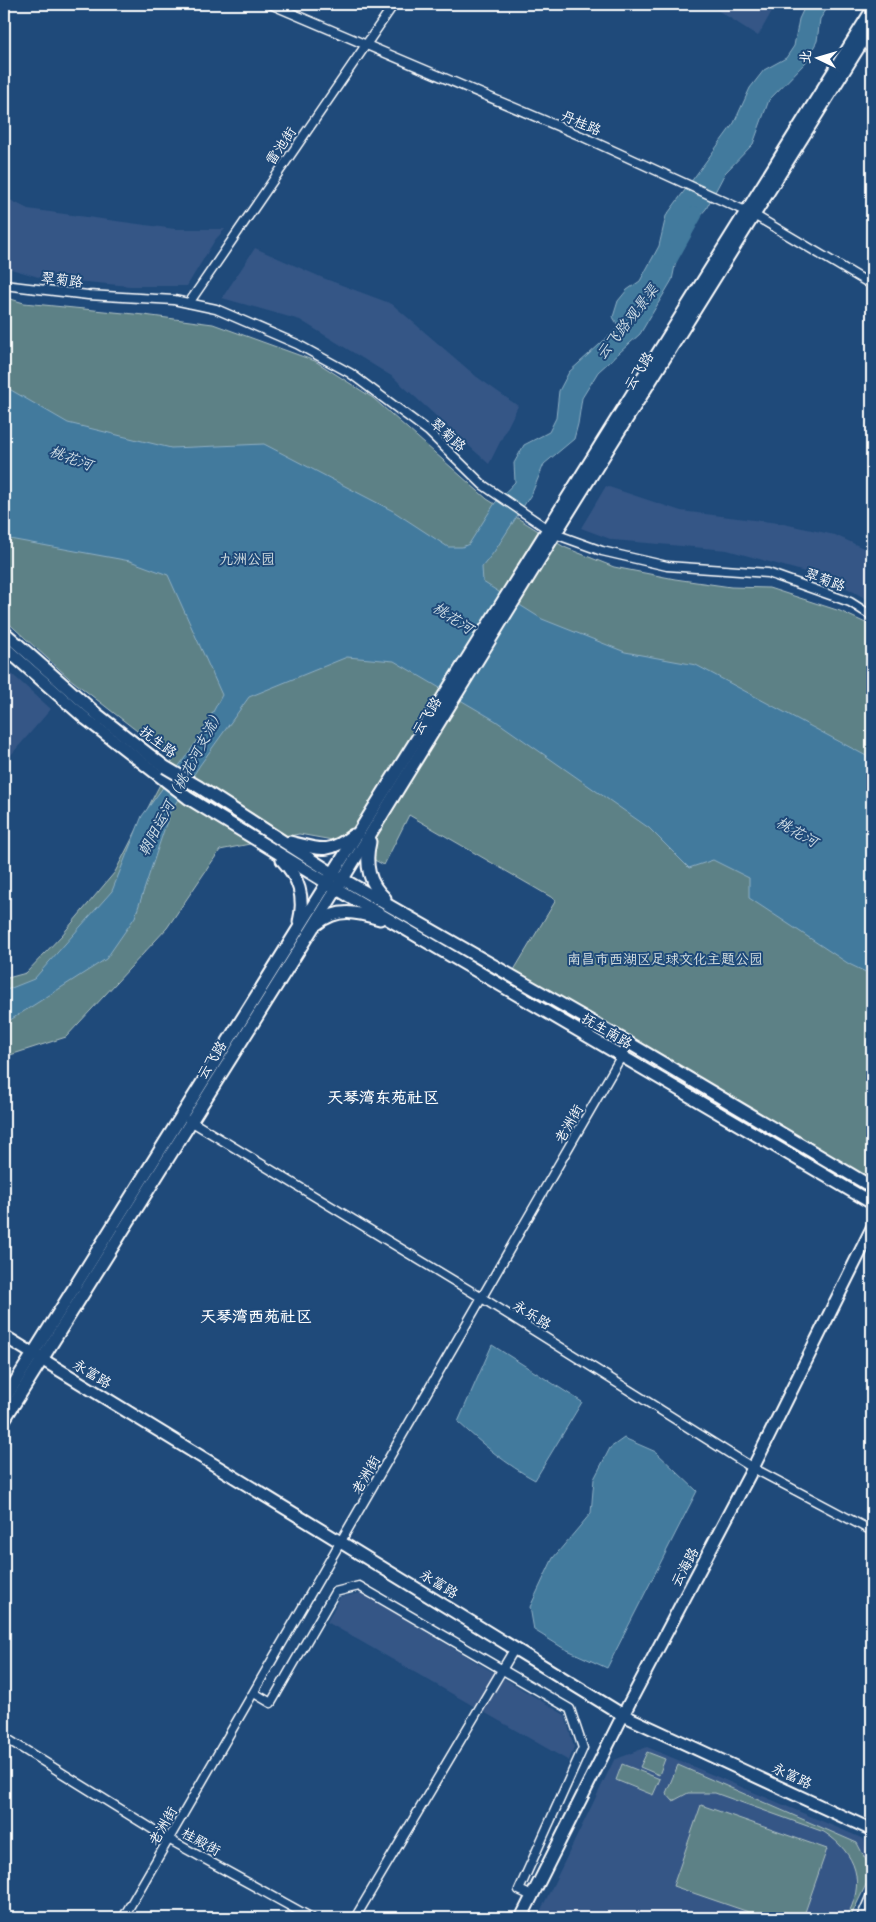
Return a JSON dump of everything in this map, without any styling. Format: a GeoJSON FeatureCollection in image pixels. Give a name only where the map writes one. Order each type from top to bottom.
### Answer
{"type":"FeatureCollection","features":[{"type":"Feature","properties":{"kind":"main road","name":"云飞路"},"geometry":{"type":"LineString","coordinates":[[4,1400],[37,1358],[192,1122],[312,929],[332,886],[332,873],[442,697],[515,590],[750,213],[872,10]]}},
{"type":"Feature","properties":{"kind":"main road","name":"云飞路"},"geometry":{"type":"LineString","coordinates":[[750,213],[872,26]]}},
{"type":"Feature","properties":{"kind":"main road","name":"云飞路"},"geometry":{"type":"LineString","coordinates":[[4,1420],[37,1358],[181,1115],[298,929],[332,886],[343,879],[449,709],[515,590]]}},
{"type":"Feature","properties":{"kind":"main road","name":"抚生路"},"geometry":{"type":"LineString","coordinates":[[4,632],[161,771],[188,798],[332,886]]}},
{"type":"Feature","properties":{"kind":"main road","name":"抚生路"},"geometry":{"type":"LineString","coordinates":[[4,647],[86,719],[161,771],[199,787],[332,873]]}},
{"type":"Feature","properties":{"kind":"main road"},"geometry":{"type":"LineString","coordinates":[[280,839],[321,849],[331,849],[359,831]]}},
{"type":"Feature","properties":{"kind":"main road"},"geometry":{"type":"LineString","coordinates":[[372,833],[367,856],[370,878],[376,890],[401,912]]}},
{"type":"Feature","properties":{"kind":"main road"},"geometry":{"type":"LineString","coordinates":[[274,851],[297,880],[302,895],[302,912],[298,929]]}},
{"type":"Feature","properties":{"kind":"main road","name":"抚生南路"},"geometry":{"type":"LineString","coordinates":[[332,873],[629,1043],[872,1188]]}},
{"type":"Feature","properties":{"kind":"main road","name":"抚生南路"},"geometry":{"type":"LineString","coordinates":[[332,886],[872,1203]]}},
{"type":"Feature","properties":{"kind":"main road"},"geometry":{"type":"LineString","coordinates":[[312,929],[326,917],[340,912],[362,915],[393,923]]}},
{"type":"Feature","properties":{"kind":"main road","name":"云海路"},"geometry":{"type":"LineString","coordinates":[[521,1918],[623,1715],[753,1468],[872,1228]]}},
{"type":"Feature","properties":{"kind":"main road","name":"永富路"},"geometry":{"type":"LineString","coordinates":[[4,1336],[37,1358],[623,1715],[872,1830]]}},
{"type":"Feature","properties":{"kind":"street","name":"丹桂路"},"geometry":{"type":"LineString","coordinates":[[270,4],[674,178],[750,213],[872,285]]}},
{"type":"Feature","properties":{"kind":"street","name":"雷池街"},"geometry":{"type":"LineString","coordinates":[[189,304],[394,4]]}},
{"type":"Feature","properties":{"kind":"street","name":"翠菊路"},"geometry":{"type":"LineString","coordinates":[[4,284],[88,295],[174,300],[216,309],[298,344],[350,373],[428,432],[483,485],[551,532],[602,551],[666,566],[768,573],[850,602],[872,616]]}},
{"type":"Feature","properties":{"kind":"street","name":"老洲街"},"geometry":{"type":"LineString","coordinates":[[123,1918],[170,1840],[629,1043]]}},
{"type":"Feature","properties":{"kind":"street","name":"永乐路"},"geometry":{"type":"LineString","coordinates":[[181,1115],[482,1298],[753,1468],[872,1531]]}},
{"type":"Feature","properties":{"kind":"street"},"geometry":{"type":"LineString","coordinates":[[254,1694],[271,1703],[335,1592],[359,1586],[570,1709],[583,1748],[519,1890],[532,1896]]}},
{"type":"Feature","properties":{"kind":"street"},"geometry":{"type":"LineString","coordinates":[[355,1918],[515,1648]]}},
{"type":"Feature","properties":{"kind":"street","name":"桂殿街"},"geometry":{"type":"LineString","coordinates":[[4,1737],[170,1840],[312,1918]]}},
{"type":"Feature","properties":{"kind":"street"},"geometry":{"type":"LineString","coordinates":[[861,1918],[872,1893]]}},
{"type":"Feature","properties":{"kind":"shaded area"},"geometry":{"type":"Polygon","coordinates":[[[708,4],[776,4],[758,36],[708,4]]]}},
{"type":"Feature","properties":{"kind":"shaded area"},"geometry":{"type":"Polygon","coordinates":[[[4,197],[28,209],[175,229],[225,229],[215,240],[187,286],[130,286],[42,278],[4,267],[4,197]]]}},
{"type":"Feature","properties":{"kind":"shaded area"},"geometry":{"type":"Polygon","coordinates":[[[255,248],[323,278],[392,304],[477,377],[518,406],[489,464],[393,377],[300,320],[222,298],[255,248]]]}},
{"type":"Feature","properties":{"kind":"shaded area"},"geometry":{"type":"Polygon","coordinates":[[[606,486],[681,511],[779,523],[835,535],[872,552],[872,602],[830,579],[727,550],[613,540],[581,528],[606,486]]]}},
{"type":"Feature","properties":{"kind":"shaded area"},"geometry":{"type":"Polygon","coordinates":[[[4,667],[51,709],[4,763],[4,667]]]}},
{"type":"Feature","properties":{"kind":"shaded area"},"geometry":{"type":"Polygon","coordinates":[[[361,1593],[565,1715],[574,1747],[569,1761],[327,1622],[340,1597],[361,1593]]]}},
{"type":"Feature","properties":{"kind":"shaded area"},"geometry":{"type":"Polygon","coordinates":[[[647,1747],[864,1839],[872,1866],[872,1874],[851,1918],[537,1918],[614,1760],[647,1747]]]}},
{"type":"Feature","properties":{"kind":"green space","name":"九洲公园"},"geometry":{"type":"Polygon","coordinates":[[[4,297],[24,303],[213,324],[315,361],[373,398],[487,499],[564,547],[614,567],[675,579],[731,587],[769,588],[840,611],[872,626],[872,1183],[514,970],[556,900],[409,815],[384,865],[338,841],[299,834],[220,850],[167,928],[66,1037],[4,1057],[4,979],[26,973],[62,935],[115,872],[173,759],[69,678],[4,619],[4,297]]]}},
{"type":"Feature","properties":{"kind":"green space"},"geometry":{"type":"Polygon","coordinates":[[[647,1752],[665,1759],[659,1775],[640,1767],[647,1752]]]}},
{"type":"Feature","properties":{"kind":"green space"},"geometry":{"type":"Polygon","coordinates":[[[622,1764],[660,1779],[653,1795],[616,1780],[622,1764]]]}},
{"type":"Feature","properties":{"kind":"green space"},"geometry":{"type":"Polygon","coordinates":[[[678,1765],[857,1843],[872,1872],[850,1918],[846,1918],[856,1893],[857,1881],[855,1870],[851,1860],[835,1841],[824,1832],[715,1793],[688,1793],[673,1801],[666,1793],[678,1765]]]}},
{"type":"Feature","properties":{"kind":"green space"},"geometry":{"type":"Polygon","coordinates":[[[701,1805],[827,1849],[803,1918],[766,1918],[673,1886],[701,1805]]]}},
{"type":"Feature","properties":{"kind":"water"},"geometry":{"type":"Polygon","coordinates":[[[806,4],[830,4],[820,19],[817,41],[806,62],[769,100],[753,144],[725,173],[706,209],[681,237],[672,280],[640,334],[598,372],[582,398],[574,439],[544,464],[532,493],[494,552],[482,567],[483,582],[542,619],[625,652],[696,665],[872,759],[872,975],[849,964],[749,898],[749,878],[713,860],[689,868],[649,828],[496,721],[394,661],[347,657],[249,697],[200,765],[170,812],[135,917],[106,959],[4,1024],[4,991],[34,979],[112,891],[142,816],[198,740],[222,695],[168,575],[130,561],[4,538],[4,386],[68,423],[171,448],[264,444],[393,511],[448,547],[462,547],[469,544],[495,503],[515,482],[514,463],[524,445],[549,432],[556,418],[559,391],[569,372],[619,327],[613,317],[618,301],[627,290],[640,281],[659,246],[666,216],[734,123],[750,88],[764,70],[786,58],[794,46],[799,19],[806,4]]]}},
{"type":"Feature","properties":{"kind":"water"},"geometry":{"type":"Polygon","coordinates":[[[492,1345],[582,1402],[535,1480],[495,1454],[458,1422],[492,1345]]]}},
{"type":"Feature","properties":{"kind":"water"},"geometry":{"type":"Polygon","coordinates":[[[624,1438],[656,1452],[697,1491],[607,1668],[563,1648],[534,1630],[530,1607],[553,1558],[591,1513],[594,1479],[610,1448],[624,1438]]]}},
{"type":"Feature","properties":{"kind":"waterway","name":"云飞路观景渠"},"geometry":{"type":"LineString","coordinates":[[670,259],[695,214]]}},
{"type":"Feature","properties":{"kind":"district","name":"天琴湾东苑社区"},"geometry":{"type":"Point","coordinates":[383,1098]}},
{"type":"Feature","properties":{"kind":"district","name":"天琴湾西苑社区"},"geometry":{"type":"Point","coordinates":[256,1317]}},
{"type":"Feature","properties":{"kind":"water label","name":"桃花河"},"geometry":{"type":"Point","coordinates":[71,458]}},
{"type":"Feature","properties":{"kind":"water label","name":"桃花河"},"geometry":{"type":"Point","coordinates":[453,618]}},
{"type":"Feature","properties":{"kind":"water label","name":"朝阳运河（桃花河支流）"},"geometry":{"type":"Point","coordinates":[181,782]}},
{"type":"Feature","properties":{"kind":"water label","name":"桃花河"},"geometry":{"type":"Point","coordinates":[797,832]}},
{"type":"Feature","properties":{"kind":"park label","name":"南昌市西湖区足球文化主题公园"},"geometry":{"type":"Point","coordinates":[665,959]}}]}
